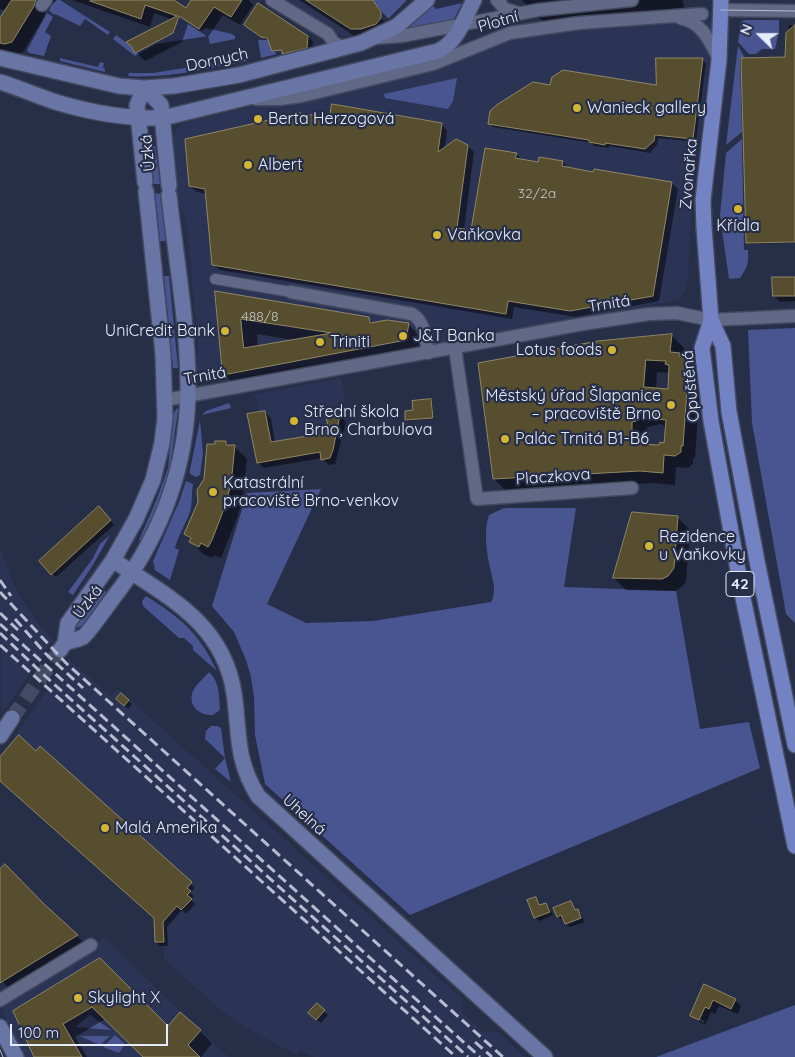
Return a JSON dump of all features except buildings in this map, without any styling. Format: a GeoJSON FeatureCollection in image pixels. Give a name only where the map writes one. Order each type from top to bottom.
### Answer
{"type":"FeatureCollection","features":[{"type":"Feature","properties":{"kind":"main road","name":"Dornych"},"geometry":{"type":"LineString","coordinates":[[0,58],[106,84],[144,88],[174,86],[238,75],[344,48],[374,38],[396,26],[427,0]]}},
{"type":"Feature","properties":{"kind":"main road"},"geometry":{"type":"LineString","coordinates":[[0,82],[58,103],[99,114],[137,119],[163,118],[438,51],[450,43],[474,0]]}},
{"type":"Feature","properties":{"kind":"main road","name":"Zvonařka"},"geometry":{"type":"LineString","coordinates":[[711,320],[703,206],[719,60],[721,5]]}},
{"type":"Feature","properties":{"kind":"main road"},"geometry":{"type":"LineString","coordinates":[[144,88],[161,105],[163,118]]}},
{"type":"Feature","properties":{"kind":"main road","name":"Úzká"},"geometry":{"type":"LineString","coordinates":[[144,88],[137,105],[137,119],[164,354],[165,400],[162,443],[153,480],[136,519],[113,560],[68,623],[63,646],[84,636],[132,573],[165,510],[182,448],[188,396],[185,342],[163,118]]}},
{"type":"Feature","properties":{"kind":"main road","name":"Opuštěná"},"geometry":{"type":"LineString","coordinates":[[711,320],[723,346],[729,412],[757,561],[795,745]]}},
{"type":"Feature","properties":{"kind":"main road","name":"Opuštěná"},"geometry":{"type":"LineString","coordinates":[[711,320],[702,348],[710,421],[738,571],[795,846]]}},
{"type":"Feature","properties":{"kind":"main road","name":"Uhelná"},"geometry":{"type":"LineString","coordinates":[[113,560],[188,610],[204,627],[220,653],[228,670],[234,694],[241,757],[252,786],[258,796],[545,1057]]}},
{"type":"Feature","properties":{"kind":"main road"},"geometry":{"type":"LineString","coordinates":[[0,736],[12,718]]}},
{"type":"Feature","properties":{"kind":"main road"},"geometry":{"type":"LineString","coordinates":[[0,1027],[16,1057]]}},
{"type":"Feature","properties":{"kind":"street"},"geometry":{"type":"LineString","coordinates":[[272,0],[328,34],[334,43],[344,48]]}},
{"type":"Feature","properties":{"kind":"street","name":"Plotní"},"geometry":{"type":"LineString","coordinates":[[497,0],[505,9],[518,13]]}},
{"type":"Feature","properties":{"kind":"street","name":"Plotní"},"geometry":{"type":"LineString","coordinates":[[374,38],[402,36],[518,13],[632,0]]}},
{"type":"Feature","properties":{"kind":"street"},"geometry":{"type":"LineString","coordinates":[[721,5],[795,11]]}},
{"type":"Feature","properties":{"kind":"street","name":"Plotní"},"geometry":{"type":"LineString","coordinates":[[244,99],[280,99],[302,96],[433,64],[510,33],[588,22],[702,14]]}},
{"type":"Feature","properties":{"kind":"street","name":"Plotní"},"geometry":{"type":"LineString","coordinates":[[675,17],[687,19],[698,25],[708,38],[719,60]]}},
{"type":"Feature","properties":{"kind":"street"},"geometry":{"type":"LineString","coordinates":[[215,279],[412,314],[418,317],[423,326],[428,352]]}},
{"type":"Feature","properties":{"kind":"street","name":"Trnitá"},"geometry":{"type":"LineString","coordinates":[[165,400],[584,324],[649,314],[677,313],[711,320],[795,316]]}},
{"type":"Feature","properties":{"kind":"street","name":"Placzkova"},"geometry":{"type":"LineString","coordinates":[[456,348],[477,499],[632,488]]}},
{"type":"Feature","properties":{"kind":"street"},"geometry":{"type":"LineString","coordinates":[[0,1000],[90,945]]}},
{"type":"Feature","properties":{"kind":"shaded area"},"geometry":{"type":"Polygon","coordinates":[[[55,0],[60,0],[110,32],[108,35],[85,19],[80,26],[54,15],[49,10],[55,0]]]}},
{"type":"Feature","properties":{"kind":"shaded area"},"geometry":{"type":"Polygon","coordinates":[[[287,0],[407,0],[381,25],[344,37],[287,0]]]}},
{"type":"Feature","properties":{"kind":"shaded area"},"geometry":{"type":"Polygon","coordinates":[[[373,0],[407,0],[385,22],[381,18],[380,9],[373,0]]]}},
{"type":"Feature","properties":{"kind":"shaded area"},"geometry":{"type":"Polygon","coordinates":[[[462,3],[452,23],[403,31],[433,6],[436,9],[462,3]]]}},
{"type":"Feature","properties":{"kind":"shaded area"},"geometry":{"type":"Polygon","coordinates":[[[47,13],[53,17],[45,32],[51,36],[44,56],[29,53],[27,50],[47,13]]]}},
{"type":"Feature","properties":{"kind":"shaded area"},"geometry":{"type":"Polygon","coordinates":[[[179,16],[202,31],[206,28],[232,34],[235,36],[235,39],[210,44],[208,36],[156,44],[135,56],[113,39],[116,35],[131,46],[135,53],[173,33],[179,16]]]}},
{"type":"Feature","properties":{"kind":"shaded area"},"geometry":{"type":"Polygon","coordinates":[[[697,18],[712,22],[700,138],[693,152],[689,192],[693,199],[687,284],[684,294],[677,300],[333,364],[304,365],[212,382],[208,382],[201,377],[195,369],[198,350],[187,223],[178,201],[172,143],[175,132],[183,123],[481,51],[515,40],[587,28],[697,18]]]}},
{"type":"Feature","properties":{"kind":"shaded area"},"geometry":{"type":"Polygon","coordinates":[[[744,20],[779,20],[779,31],[775,49],[762,49],[756,54],[749,54],[738,42],[741,22],[744,20]]]}},
{"type":"Feature","properties":{"kind":"shaded area"},"geometry":{"type":"Polygon","coordinates":[[[258,40],[269,40],[272,50],[282,50],[283,56],[277,54],[261,58],[258,40]]]}},
{"type":"Feature","properties":{"kind":"shaded area"},"geometry":{"type":"Polygon","coordinates":[[[738,46],[745,58],[740,58],[742,132],[726,145],[738,46]]]}},
{"type":"Feature","properties":{"kind":"shaded area"},"geometry":{"type":"Polygon","coordinates":[[[60,58],[98,67],[100,62],[104,63],[103,68],[105,72],[60,61],[60,58]]]}},
{"type":"Feature","properties":{"kind":"shaded area"},"geometry":{"type":"Polygon","coordinates":[[[247,58],[247,61],[188,72],[143,77],[128,76],[129,73],[153,73],[247,58]]]}},
{"type":"Feature","properties":{"kind":"shaded area"},"geometry":{"type":"Polygon","coordinates":[[[457,78],[453,101],[448,109],[385,98],[384,94],[457,78]]]}},
{"type":"Feature","properties":{"kind":"shaded area"},"geometry":{"type":"Polygon","coordinates":[[[742,139],[744,250],[748,250],[748,262],[740,278],[729,279],[720,216],[726,153],[742,139]]]}},
{"type":"Feature","properties":{"kind":"shaded area"},"geometry":{"type":"Polygon","coordinates":[[[150,146],[155,146],[160,184],[154,184],[150,146]]]}},
{"type":"Feature","properties":{"kind":"shaded area"},"geometry":{"type":"Polygon","coordinates":[[[155,193],[161,194],[166,241],[160,241],[155,193]]]}},
{"type":"Feature","properties":{"kind":"shaded area"},"geometry":{"type":"Polygon","coordinates":[[[164,276],[169,276],[178,368],[173,368],[164,276]]]}},
{"type":"Feature","properties":{"kind":"shaded area"},"geometry":{"type":"Polygon","coordinates":[[[795,328],[795,623],[786,614],[752,423],[748,330],[795,328]]]}},
{"type":"Feature","properties":{"kind":"shaded area","name":"Střední škola Brno, Charbulova"},"geometry":{"type":"Polygon","coordinates":[[[341,378],[345,397],[330,458],[321,460],[320,452],[257,463],[247,414],[259,412],[255,394],[341,378]]]}},
{"type":"Feature","properties":{"kind":"shaded area"},"geometry":{"type":"Polygon","coordinates":[[[229,403],[231,408],[202,415],[206,411],[229,403]]]}},
{"type":"Feature","properties":{"kind":"shaded area"},"geometry":{"type":"Polygon","coordinates":[[[177,408],[170,468],[159,502],[142,541],[139,540],[168,468],[173,415],[177,408]]]}},
{"type":"Feature","properties":{"kind":"shaded area"},"geometry":{"type":"Polygon","coordinates":[[[200,420],[203,453],[200,475],[196,477],[190,474],[190,470],[200,420]]]}},
{"type":"Feature","properties":{"kind":"shaded area"},"geometry":{"type":"Polygon","coordinates":[[[186,481],[193,484],[191,507],[176,544],[175,548],[179,550],[170,580],[155,570],[153,561],[179,502],[186,481]]]}},
{"type":"Feature","properties":{"kind":"shaded area"},"geometry":{"type":"Polygon","coordinates":[[[321,489],[267,604],[306,623],[373,621],[491,602],[494,588],[486,539],[489,515],[504,508],[576,508],[564,587],[676,591],[700,729],[749,722],[760,768],[410,915],[265,784],[255,735],[254,697],[246,660],[234,632],[212,606],[247,493],[321,489]]]}},
{"type":"Feature","properties":{"kind":"shaded area"},"geometry":{"type":"Polygon","coordinates":[[[110,535],[73,595],[68,592],[93,558],[100,544],[110,535]]]}},
{"type":"Feature","properties":{"kind":"shaded area"},"geometry":{"type":"Polygon","coordinates":[[[0,548],[15,588],[53,641],[1,715],[0,548]]]}},
{"type":"Feature","properties":{"kind":"shaded area"},"geometry":{"type":"Polygon","coordinates":[[[102,589],[109,594],[84,625],[76,628],[76,625],[102,589]]]}},
{"type":"Feature","properties":{"kind":"shaded area"},"geometry":{"type":"Polygon","coordinates":[[[146,596],[179,619],[196,636],[217,671],[193,650],[193,646],[184,638],[179,638],[143,606],[142,601],[146,596]]]}},
{"type":"Feature","properties":{"kind":"shaded area"},"geometry":{"type":"Polygon","coordinates":[[[69,659],[110,696],[118,689],[462,999],[463,1014],[483,1032],[498,1032],[526,1057],[314,1057],[300,1050],[297,1055],[232,1019],[212,1002],[164,959],[163,922],[0,775],[0,757],[69,659]]]}},
{"type":"Feature","properties":{"kind":"shaded area"},"geometry":{"type":"Polygon","coordinates":[[[209,672],[215,680],[219,695],[220,710],[213,715],[199,712],[192,701],[194,688],[209,672]]]}},
{"type":"Feature","properties":{"kind":"shaded area"},"geometry":{"type":"Polygon","coordinates":[[[211,726],[221,728],[225,758],[205,739],[206,731],[211,726]]]}},
{"type":"Feature","properties":{"kind":"shaded area"},"geometry":{"type":"Polygon","coordinates":[[[225,758],[231,782],[215,769],[225,758]]]}},
{"type":"Feature","properties":{"kind":"shaded area"},"geometry":{"type":"Polygon","coordinates":[[[104,937],[229,1057],[25,1057],[6,1020],[0,1002],[104,937]]]}},
{"type":"Feature","properties":{"kind":"shaded area"},"geometry":{"type":"Polygon","coordinates":[[[795,1005],[795,1057],[656,1057],[795,1005]]]}},
{"type":"Feature","properties":{"kind":"shaded area"},"geometry":{"type":"Polygon","coordinates":[[[90,1015],[111,1030],[75,1027],[90,1015]]]}},
{"type":"Feature","properties":{"kind":"shaded area"},"geometry":{"type":"Polygon","coordinates":[[[115,1035],[125,1044],[119,1053],[103,1047],[115,1035]]]}},
{"type":"Feature","properties":{"kind":"shaded area"},"geometry":{"type":"Polygon","coordinates":[[[80,1036],[110,1036],[100,1045],[80,1036]]]}},
{"type":"Feature","properties":{"kind":"tunnel"},"geometry":{"type":"LineString","coordinates":[[12,718],[60,650]]}},
{"type":"Feature","properties":{"kind":"tram line"},"geometry":{"type":"LineString","coordinates":[[721,10],[795,11]]}},
{"type":"Feature","properties":{"kind":"tram line"},"geometry":{"type":"LineString","coordinates":[[0,1050],[3,1057]]}},
{"type":"Feature","properties":{"kind":"railway"},"geometry":{"type":"LineString","coordinates":[[0,580],[11,596]]}},
{"type":"Feature","properties":{"kind":"railway"},"geometry":{"type":"LineString","coordinates":[[0,592],[66,663],[503,1057]]}},
{"type":"Feature","properties":{"kind":"railway"},"geometry":{"type":"LineString","coordinates":[[0,613],[18,630]]}},
{"type":"Feature","properties":{"kind":"railway"},"geometry":{"type":"LineString","coordinates":[[15,619],[45,653],[83,688]]}},
{"type":"Feature","properties":{"kind":"railway"},"geometry":{"type":"LineString","coordinates":[[0,624],[480,1057]]}},
{"type":"Feature","properties":{"kind":"railway"},"geometry":{"type":"LineString","coordinates":[[0,633],[45,676],[468,1057]]}},
{"type":"Feature","properties":{"kind":"railway"},"geometry":{"type":"LineString","coordinates":[[0,645],[456,1057]]}},
{"type":"Feature","properties":{"kind":"railway"},"geometry":{"type":"LineString","coordinates":[[475,1042],[492,1057]]}},
{"type":"Feature","properties":{"kind":"place","name":"Wanieck gallery"},"geometry":{"type":"Point","coordinates":[577,108]}},
{"type":"Feature","properties":{"kind":"place","name":"Berta Herzogová"},"geometry":{"type":"Point","coordinates":[258,119]}},
{"type":"Feature","properties":{"kind":"place","name":"Albert"},"geometry":{"type":"Point","coordinates":[248,165]}},
{"type":"Feature","properties":{"kind":"place","name":"Křídla"},"geometry":{"type":"Point","coordinates":[738,209]}},
{"type":"Feature","properties":{"kind":"place","name":"Vaňkovka"},"geometry":{"type":"Point","coordinates":[437,235]}},
{"type":"Feature","properties":{"kind":"place","name":"UniCredit Bank"},"geometry":{"type":"Point","coordinates":[225,331]}},
{"type":"Feature","properties":{"kind":"place","name":"J&T Banka"},"geometry":{"type":"Point","coordinates":[403,336]}},
{"type":"Feature","properties":{"kind":"place","name":"Triniti"},"geometry":{"type":"Point","coordinates":[320,342]}},
{"type":"Feature","properties":{"kind":"place","name":"Lotus foods"},"geometry":{"type":"Point","coordinates":[612,350]}},
{"type":"Feature","properties":{"kind":"place","name":"Městský úřad Šlapanice – pracoviště Brno"},"geometry":{"type":"Point","coordinates":[671,405]}},
{"type":"Feature","properties":{"kind":"place","name":"Střední škola Brno, Charbulova"},"geometry":{"type":"Point","coordinates":[294,421]}},
{"type":"Feature","properties":{"kind":"place","name":"Palác Trnitá B1-B6"},"geometry":{"type":"Point","coordinates":[505,439]}},
{"type":"Feature","properties":{"kind":"place","name":"Katastrální pracoviště Brno-venkov"},"geometry":{"type":"Point","coordinates":[213,492]}},
{"type":"Feature","properties":{"kind":"place","name":"Rezidence u Vaňkovky"},"geometry":{"type":"Point","coordinates":[649,546]}},
{"type":"Feature","properties":{"kind":"place","name":"Malá Amerika"},"geometry":{"type":"Point","coordinates":[105,828]}},
{"type":"Feature","properties":{"kind":"place","name":"Skylight X"},"geometry":{"type":"Point","coordinates":[78,998]}}]}
